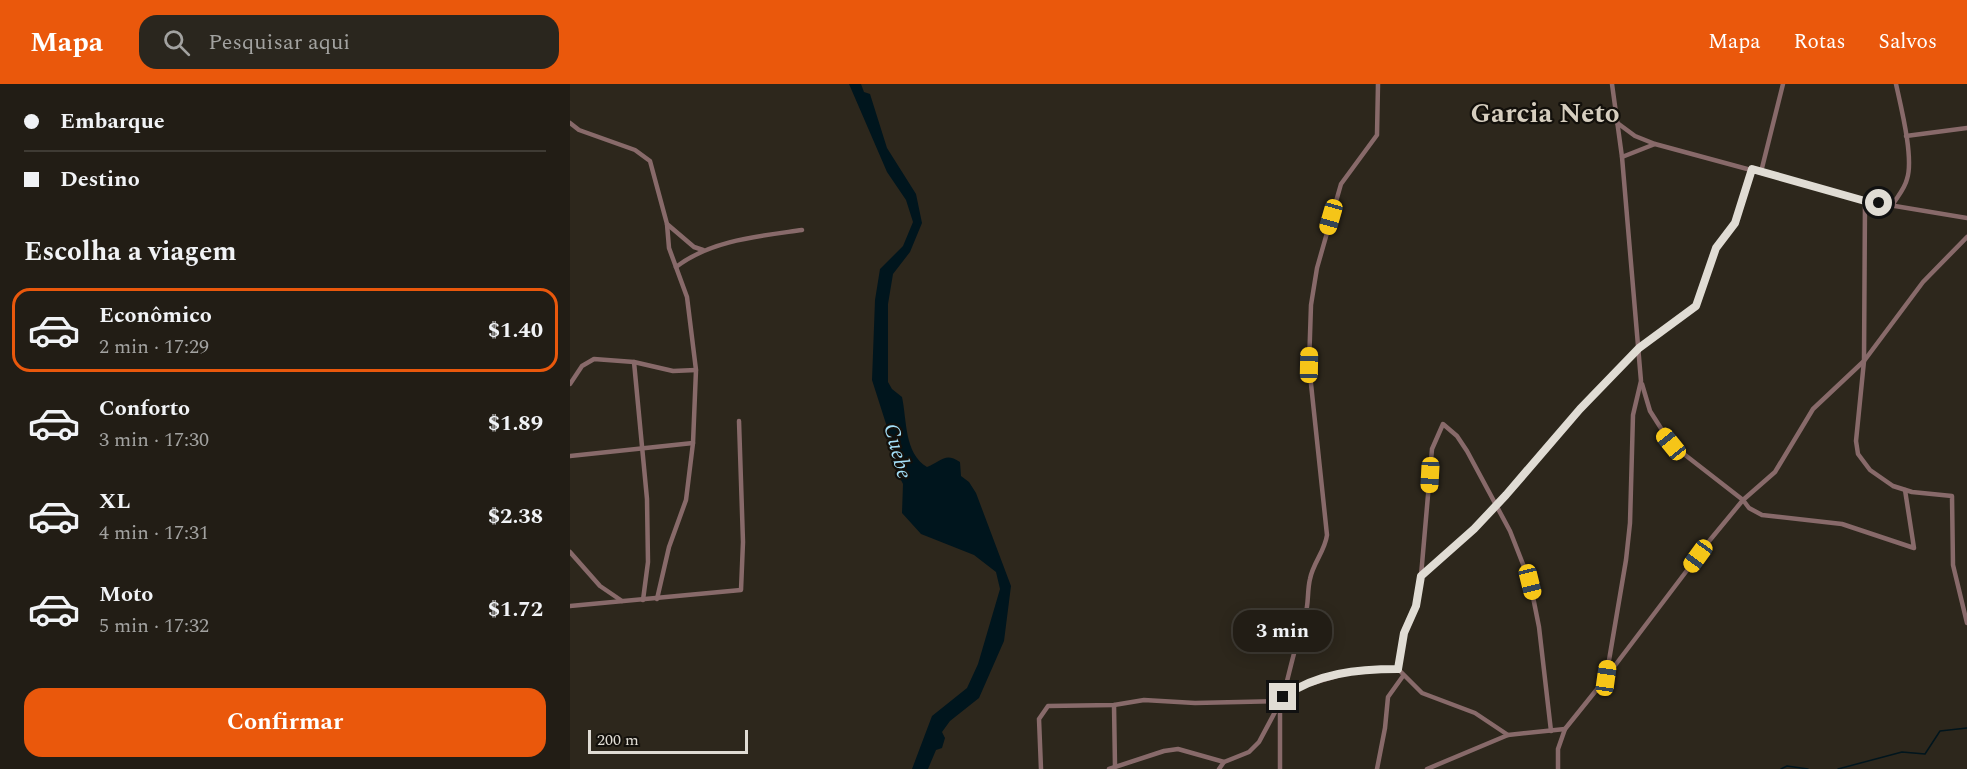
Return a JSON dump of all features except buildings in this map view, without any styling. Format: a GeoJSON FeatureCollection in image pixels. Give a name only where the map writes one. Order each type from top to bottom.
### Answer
{"type":"FeatureCollection","features":[{"type":"Feature","properties":{"kind":"street"},"geometry":{"type":"LineString","coordinates":[[1280,769],[1280,708],[1296,651],[1298,631],[1305,615],[1311,575],[1326,544],[1327,535],[1309,365],[1311,305],[1317,268],[1341,184],[1377,135],[1378,84]]}},
{"type":"Feature","properties":{"kind":"street"},"geometry":{"type":"LineString","coordinates":[[1612,84],[1622,157],[1641,381],[1650,411],[1671,444],[1743,500],[1749,508],[1762,515],[1842,524],[1913,548],[1905,490]]}},
{"type":"Feature","properties":{"kind":"street"},"geometry":{"type":"LineString","coordinates":[[1761,172],[1782,84]]}},
{"type":"Feature","properties":{"kind":"street"},"geometry":{"type":"LineString","coordinates":[[1893,204],[1908,173],[1906,136],[1896,84]]}},
{"type":"Feature","properties":{"kind":"street"},"geometry":{"type":"LineString","coordinates":[[1616,122],[1635,136],[1655,144],[1865,201],[1893,204],[1967,219]]}},
{"type":"Feature","properties":{"kind":"street"},"geometry":{"type":"LineString","coordinates":[[570,123],[579,130],[622,143],[645,156],[656,177],[667,225],[669,248],[687,297],[696,370],[693,443],[686,500],[669,547],[657,599]]}},
{"type":"Feature","properties":{"kind":"street"},"geometry":{"type":"LineString","coordinates":[[1906,136],[1967,128]]}},
{"type":"Feature","properties":{"kind":"street"},"geometry":{"type":"LineString","coordinates":[[1622,157],[1655,144]]}},
{"type":"Feature","properties":{"kind":"street"},"geometry":{"type":"LineString","coordinates":[[1421,576],[1496,507],[1586,402],[1639,348],[1687,313],[1700,300],[1716,248],[1735,223],[1752,169]]}},
{"type":"Feature","properties":{"kind":"street"},"geometry":{"type":"LineString","coordinates":[[1865,201],[1864,361],[1856,441],[1858,454],[1878,477],[1905,490],[1952,496],[1953,565],[1967,623]]}},
{"type":"Feature","properties":{"kind":"street"},"geometry":{"type":"LineString","coordinates":[[667,225],[694,247],[704,250]]}},
{"type":"Feature","properties":{"kind":"street"},"geometry":{"type":"LineString","coordinates":[[676,267],[704,250],[760,236],[802,230]]}},
{"type":"Feature","properties":{"kind":"street"},"geometry":{"type":"LineString","coordinates":[[1558,769],[1558,749],[1565,729],[1710,540],[1743,500],[1774,472],[1813,409],[1864,361],[1923,282],[1967,237]]}},
{"type":"Feature","properties":{"kind":"street"},"geometry":{"type":"LineString","coordinates":[[570,384],[582,366],[594,359],[634,362],[673,371],[696,370]]}},
{"type":"Feature","properties":{"kind":"street"},"geometry":{"type":"LineString","coordinates":[[634,362],[643,447],[648,562],[643,600]]}},
{"type":"Feature","properties":{"kind":"street"},"geometry":{"type":"LineString","coordinates":[[1606,678],[1626,560],[1630,523],[1633,415],[1641,381]]}},
{"type":"Feature","properties":{"kind":"street"},"geometry":{"type":"LineString","coordinates":[[570,606],[738,592],[742,588],[739,421]]}},
{"type":"Feature","properties":{"kind":"street"},"geometry":{"type":"LineString","coordinates":[[1508,735],[1475,713],[1422,693],[1398,669],[1404,633],[1416,606],[1421,576],[1432,449],[1441,424],[1457,436],[1467,451],[1524,562],[1535,602],[1551,731]]}},
{"type":"Feature","properties":{"kind":"street"},"geometry":{"type":"LineString","coordinates":[[570,456],[693,443]]}},
{"type":"Feature","properties":{"kind":"street"},"geometry":{"type":"LineString","coordinates":[[570,552],[600,586],[623,601]]}},
{"type":"Feature","properties":{"kind":"street"},"geometry":{"type":"LineString","coordinates":[[1041,769],[1038,725],[1044,710],[1053,705],[1114,705],[1144,700],[1195,703],[1282,699],[1304,684],[1336,674],[1358,670],[1398,669]]}},
{"type":"Feature","properties":{"kind":"street"},"geometry":{"type":"LineString","coordinates":[[1377,769],[1388,697],[1403,676]]}},
{"type":"Feature","properties":{"kind":"street"},"geometry":{"type":"LineString","coordinates":[[1114,705],[1112,768],[1178,749],[1224,762]]}},
{"type":"Feature","properties":{"kind":"street"},"geometry":{"type":"LineString","coordinates":[[1219,769],[1224,762],[1249,752],[1259,742],[1280,708]]}},
{"type":"Feature","properties":{"kind":"street"},"geometry":{"type":"LineString","coordinates":[[1427,769],[1508,735],[1565,729]]}},
{"type":"Feature","properties":{"kind":"water","name":"Cuebe"},"geometry":{"type":"Polygon","coordinates":[[[849,84],[861,84],[864,92],[870,94],[887,148],[916,194],[922,223],[910,252],[893,274],[888,304],[888,382],[892,389],[902,397],[910,445],[920,461],[927,467],[944,458],[960,462],[961,476],[969,482],[976,493],[1011,586],[1004,641],[979,698],[950,721],[942,732],[945,738],[942,748],[936,750],[928,769],[912,769],[932,716],[967,688],[978,664],[1000,589],[996,572],[974,555],[921,534],[902,513],[903,484],[894,466],[895,452],[872,380],[875,300],[880,269],[903,246],[913,222],[906,200],[887,172],[849,84]]]}},
{"type":"Feature","properties":{"kind":"waterway"},"geometry":{"type":"LineString","coordinates":[[1838,769],[1902,752],[1925,754],[1940,731],[1967,728]]}},
{"type":"Feature","properties":{"kind":"waterway"},"geometry":{"type":"LineString","coordinates":[[1781,769],[1787,766],[1808,769]]}},
{"type":"Feature","properties":{"kind":"district","name":"Garcia Neto"},"geometry":{"type":"Point","coordinates":[1545,113]}},
{"type":"Feature","properties":{"kind":"route"},"geometry":{"type":"LineString","coordinates":[[1283,697],[1304,684],[1336,674],[1358,670],[1398,669],[1404,633],[1416,606],[1418,581],[1421,576],[1474,529],[1594,393],[1639,348],[1696,306],[1700,300],[1716,248],[1729,235],[1735,223],[1752,169],[1879,203]]}}]}
